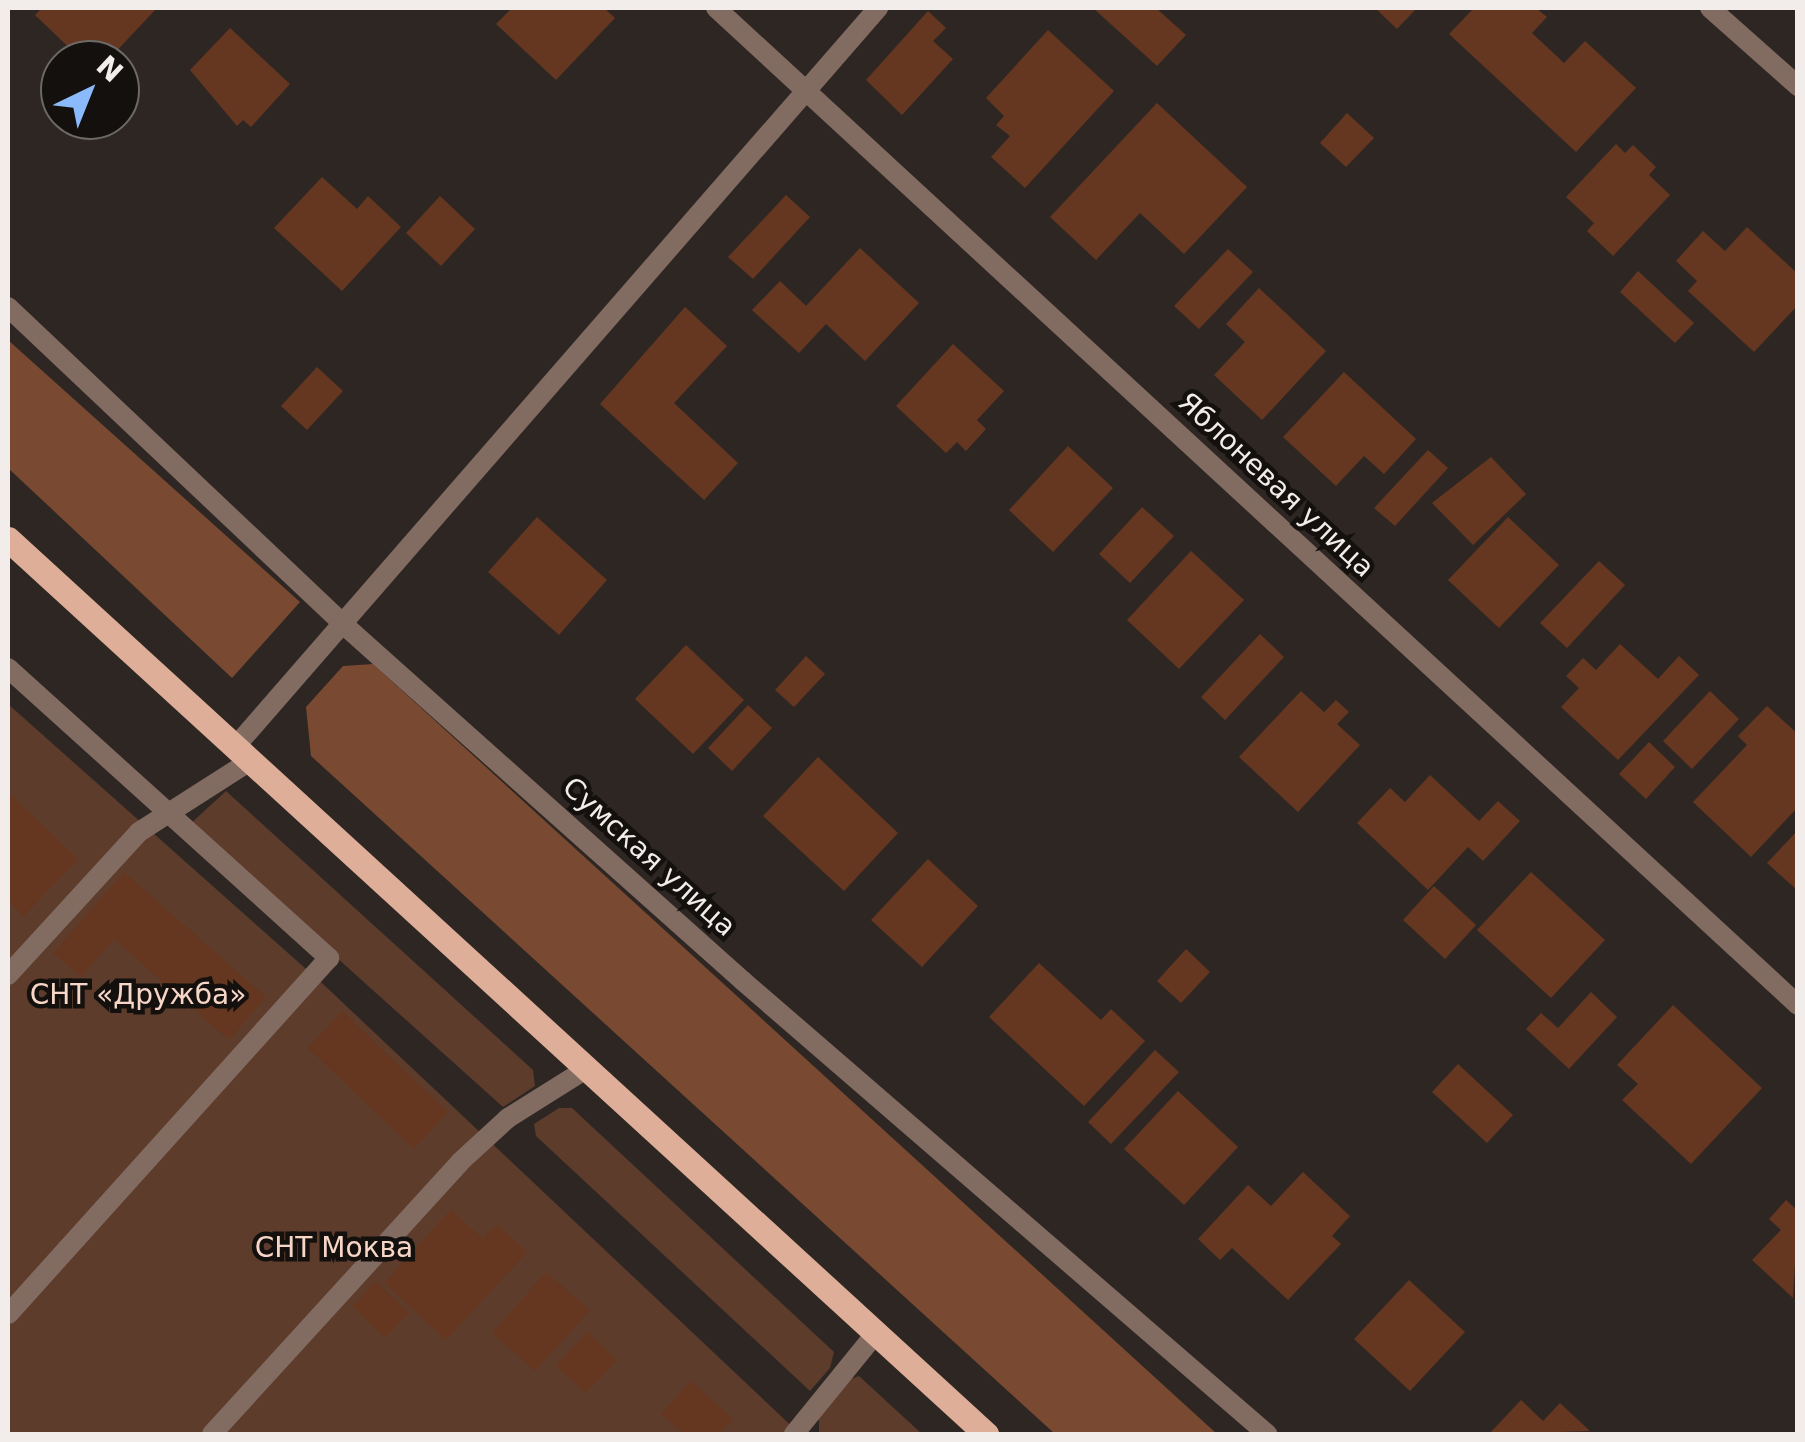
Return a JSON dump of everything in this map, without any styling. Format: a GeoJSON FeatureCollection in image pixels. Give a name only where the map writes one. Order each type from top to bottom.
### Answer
{"type":"FeatureCollection","features":[{"type":"Feature","properties":{"kind":"main road"},"geometry":{"type":"LineString","coordinates":[[8,540],[986,1434]]}},
{"type":"Feature","properties":{"kind":"street","name":"Яблоневая улица"},"geometry":{"type":"LineString","coordinates":[[716,8],[1798,1004]]}},
{"type":"Feature","properties":{"kind":"street"},"geometry":{"type":"LineString","coordinates":[[8,975],[94,877],[167,812],[242,754],[344,624],[878,8]]}},
{"type":"Feature","properties":{"kind":"street"},"geometry":{"type":"LineString","coordinates":[[1710,8],[1798,86]]}},
{"type":"Feature","properties":{"kind":"street","name":"Сумская улица"},"geometry":{"type":"LineString","coordinates":[[8,307],[344,624],[743,981],[1267,1434]]}},
{"type":"Feature","properties":{"kind":"street"},"geometry":{"type":"LineString","coordinates":[[8,668],[330,958],[8,1314]]}},
{"type":"Feature","properties":{"kind":"street"},"geometry":{"type":"LineString","coordinates":[[212,1434],[391,1238],[508,1118],[586,1069]]}},
{"type":"Feature","properties":{"kind":"street"},"geometry":{"type":"LineString","coordinates":[[794,1434],[876,1333]]}},
{"type":"Feature","properties":{"kind":"green space","name":"СНТ Моква"},"geometry":{"type":"Polygon","coordinates":[[[8,704],[323,984],[800,1434],[8,1434],[8,704]]]}},
{"type":"Feature","properties":{"kind":"green space"},"geometry":{"type":"Polygon","coordinates":[[[226,791],[533,1070],[535,1086],[503,1107],[189,825],[226,791]]]}},
{"type":"Feature","properties":{"kind":"green space"},"geometry":{"type":"Polygon","coordinates":[[[559,1108],[572,1108],[834,1352],[830,1368],[810,1391],[536,1136],[534,1124],[559,1108]]]}},
{"type":"Feature","properties":{"kind":"green space"},"geometry":{"type":"Polygon","coordinates":[[[859,1376],[922,1434],[819,1434],[819,1413],[846,1381],[859,1376]]]}},
{"type":"Feature","properties":{"kind":"shaded area"},"geometry":{"type":"Polygon","coordinates":[[[8,340],[300,602],[232,678],[8,468],[8,340]]]}},
{"type":"Feature","properties":{"kind":"shaded area"},"geometry":{"type":"Polygon","coordinates":[[[373,664],[1217,1434],[1055,1434],[311,756],[306,707],[343,666],[373,664]]]}},
{"type":"Feature","properties":{"kind":"building"},"geometry":{"type":"Polygon","coordinates":[[[42,8],[157,8],[127,40],[61,40],[35,15],[42,8]]]}},
{"type":"Feature","properties":{"kind":"building"},"geometry":{"type":"Polygon","coordinates":[[[512,8],[604,8],[615,18],[556,80],[496,24],[512,8]]]}},
{"type":"Feature","properties":{"kind":"building"},"geometry":{"type":"Polygon","coordinates":[[[1093,8],[1156,8],[1186,35],[1157,66],[1093,8]]]}},
{"type":"Feature","properties":{"kind":"building"},"geometry":{"type":"Polygon","coordinates":[[[1375,8],[1417,8],[1397,29],[1375,8]]]}},
{"type":"Feature","properties":{"kind":"building"},"geometry":{"type":"Polygon","coordinates":[[[1474,8],[1536,8],[1547,17],[1532,33],[1564,63],[1585,41],[1636,88],[1576,152],[1449,34],[1474,8]]]}},
{"type":"Feature","properties":{"kind":"building"},"geometry":{"type":"Polygon","coordinates":[[[928,11],[946,28],[933,41],[953,59],[902,115],[866,80],[928,11]]]}},
{"type":"Feature","properties":{"kind":"building"},"geometry":{"type":"Polygon","coordinates":[[[230,28],[290,84],[251,127],[243,120],[237,126],[190,70],[230,28]]]}},
{"type":"Feature","properties":{"kind":"building"},"geometry":{"type":"Polygon","coordinates":[[[1048,30],[1114,91],[1025,188],[991,157],[1010,136],[996,125],[1004,116],[986,98],[1048,30]]]}},
{"type":"Feature","properties":{"kind":"building"},"geometry":{"type":"Polygon","coordinates":[[[1157,103],[1247,187],[1184,254],[1140,213],[1096,260],[1050,217],[1157,103]]]}},
{"type":"Feature","properties":{"kind":"building"},"geometry":{"type":"Polygon","coordinates":[[[1347,113],[1374,138],[1346,167],[1320,143],[1347,113]]]}},
{"type":"Feature","properties":{"kind":"building"},"geometry":{"type":"Polygon","coordinates":[[[1616,144],[1625,153],[1633,145],[1656,167],[1649,175],[1670,195],[1613,256],[1587,231],[1594,223],[1566,197],[1616,144]]]}},
{"type":"Feature","properties":{"kind":"building"},"geometry":{"type":"Polygon","coordinates":[[[322,177],[357,209],[368,196],[401,227],[342,291],[274,228],[322,177]]]}},
{"type":"Feature","properties":{"kind":"building"},"geometry":{"type":"Polygon","coordinates":[[[786,195],[810,217],[753,279],[728,257],[786,195]]]}},
{"type":"Feature","properties":{"kind":"building"},"geometry":{"type":"Polygon","coordinates":[[[440,196],[475,229],[441,266],[406,233],[440,196]]]}},
{"type":"Feature","properties":{"kind":"building"},"geometry":{"type":"Polygon","coordinates":[[[1747,227],[1798,274],[1798,305],[1754,352],[1688,291],[1697,281],[1676,261],[1703,231],[1725,251],[1747,227]]]}},
{"type":"Feature","properties":{"kind":"building"},"geometry":{"type":"Polygon","coordinates":[[[860,248],[919,303],[865,361],[826,324],[799,353],[752,310],[780,281],[806,306],[860,248]]]}},
{"type":"Feature","properties":{"kind":"building"},"geometry":{"type":"Polygon","coordinates":[[[1228,249],[1253,272],[1199,329],[1174,306],[1228,249]]]}},
{"type":"Feature","properties":{"kind":"building"},"geometry":{"type":"Polygon","coordinates":[[[1638,271],[1694,323],[1675,343],[1620,292],[1638,271]]]}},
{"type":"Feature","properties":{"kind":"building"},"geometry":{"type":"Polygon","coordinates":[[[1259,288],[1326,351],[1262,420],[1214,375],[1245,342],[1226,324],[1259,288]]]}},
{"type":"Feature","properties":{"kind":"building"},"geometry":{"type":"Polygon","coordinates":[[[685,307],[727,346],[674,403],[738,463],[704,500],[600,404],[685,307]]]}},
{"type":"Feature","properties":{"kind":"building"},"geometry":{"type":"Polygon","coordinates":[[[953,344],[1004,391],[977,420],[986,429],[966,451],[957,442],[946,453],[896,406],[953,344]]]}},
{"type":"Feature","properties":{"kind":"building"},"geometry":{"type":"Polygon","coordinates":[[[317,367],[343,391],[307,430],[281,406],[317,367]]]}},
{"type":"Feature","properties":{"kind":"building"},"geometry":{"type":"Polygon","coordinates":[[[1344,372],[1416,439],[1384,474],[1364,456],[1336,486],[1283,437],[1344,372]]]}},
{"type":"Feature","properties":{"kind":"building"},"geometry":{"type":"Polygon","coordinates":[[[1068,446],[1113,488],[1053,552],[1009,510],[1068,446]]]}},
{"type":"Feature","properties":{"kind":"building"},"geometry":{"type":"Polygon","coordinates":[[[1428,450],[1448,468],[1395,526],[1374,508],[1428,450]]]}},
{"type":"Feature","properties":{"kind":"building"},"geometry":{"type":"Polygon","coordinates":[[[1491,457],[1526,494],[1473,545],[1432,503],[1491,457]]]}},
{"type":"Feature","properties":{"kind":"building"},"geometry":{"type":"Polygon","coordinates":[[[1142,507],[1174,536],[1130,583],[1099,554],[1142,507]]]}},
{"type":"Feature","properties":{"kind":"building"},"geometry":{"type":"Polygon","coordinates":[[[537,517],[607,580],[559,635],[488,572],[537,517]]]}},
{"type":"Feature","properties":{"kind":"building"},"geometry":{"type":"Polygon","coordinates":[[[1508,517],[1559,565],[1499,628],[1448,580],[1508,517]]]}},
{"type":"Feature","properties":{"kind":"building"},"geometry":{"type":"Polygon","coordinates":[[[1191,551],[1244,600],[1179,669],[1127,620],[1191,551]]]}},
{"type":"Feature","properties":{"kind":"building"},"geometry":{"type":"Polygon","coordinates":[[[1599,561],[1625,585],[1567,648],[1540,623],[1599,561]]]}},
{"type":"Feature","properties":{"kind":"building"},"geometry":{"type":"Polygon","coordinates":[[[1260,634],[1284,657],[1225,720],[1201,697],[1260,634]]]}},
{"type":"Feature","properties":{"kind":"building"},"geometry":{"type":"Polygon","coordinates":[[[1620,644],[1658,679],[1679,656],[1699,675],[1618,760],[1561,707],[1579,688],[1566,676],[1583,658],[1596,670],[1620,644]]]}},
{"type":"Feature","properties":{"kind":"building"},"geometry":{"type":"Polygon","coordinates":[[[686,645],[744,700],[693,754],[635,699],[686,645]]]}},
{"type":"Feature","properties":{"kind":"building"},"geometry":{"type":"Polygon","coordinates":[[[806,656],[825,674],[794,707],[775,690],[806,656]]]}},
{"type":"Feature","properties":{"kind":"building"},"geometry":{"type":"Polygon","coordinates":[[[1301,691],[1324,712],[1336,700],[1349,712],[1337,724],[1360,745],[1298,812],[1239,757],[1301,691]]]}},
{"type":"Feature","properties":{"kind":"building"},"geometry":{"type":"Polygon","coordinates":[[[1710,691],[1739,719],[1692,769],[1663,741],[1710,691]]]}},
{"type":"Feature","properties":{"kind":"building"},"geometry":{"type":"Polygon","coordinates":[[[748,705],[772,728],[732,771],[708,748],[748,705]]]}},
{"type":"Feature","properties":{"kind":"building"},"geometry":{"type":"Polygon","coordinates":[[[1767,706],[1798,734],[1798,807],[1751,857],[1693,802],[1747,745],[1738,736],[1767,706]]]}},
{"type":"Feature","properties":{"kind":"building"},"geometry":{"type":"Polygon","coordinates":[[[1649,742],[1675,767],[1646,799],[1619,774],[1649,742]]]}},
{"type":"Feature","properties":{"kind":"building"},"geometry":{"type":"Polygon","coordinates":[[[818,757],[898,833],[844,891],[763,816],[818,757]]]}},
{"type":"Feature","properties":{"kind":"building"},"geometry":{"type":"Polygon","coordinates":[[[1430,775],[1479,821],[1498,801],[1520,821],[1483,861],[1468,847],[1428,890],[1357,823],[1390,788],[1405,802],[1430,775]]]}},
{"type":"Feature","properties":{"kind":"building"},"geometry":{"type":"Polygon","coordinates":[[[8,792],[78,859],[24,916],[8,901],[8,792]]]}},
{"type":"Feature","properties":{"kind":"building"},"geometry":{"type":"Polygon","coordinates":[[[1798,830],[1798,891],[1767,863],[1798,830]]]}},
{"type":"Feature","properties":{"kind":"building"},"geometry":{"type":"Polygon","coordinates":[[[928,859],[978,906],[922,967],[871,920],[928,859]]]}},
{"type":"Feature","properties":{"kind":"building"},"geometry":{"type":"Polygon","coordinates":[[[124,872],[266,997],[229,1040],[114,939],[81,977],[53,953],[124,872]]]}},
{"type":"Feature","properties":{"kind":"building"},"geometry":{"type":"Polygon","coordinates":[[[1531,872],[1605,940],[1551,998],[1477,930],[1531,872]]]}},
{"type":"Feature","properties":{"kind":"building"},"geometry":{"type":"Polygon","coordinates":[[[1434,886],[1476,925],[1445,959],[1403,920],[1434,886]]]}},
{"type":"Feature","properties":{"kind":"building"},"geometry":{"type":"Polygon","coordinates":[[[1186,949],[1210,972],[1181,1003],[1157,981],[1186,949]]]}},
{"type":"Feature","properties":{"kind":"building"},"geometry":{"type":"Polygon","coordinates":[[[1039,963],[1101,1020],[1111,1009],[1145,1041],[1084,1106],[989,1017],[1039,963]]]}},
{"type":"Feature","properties":{"kind":"building"},"geometry":{"type":"Polygon","coordinates":[[[1591,992],[1617,1017],[1569,1069],[1526,1029],[1541,1013],[1558,1028],[1591,992]]]}},
{"type":"Feature","properties":{"kind":"building"},"geometry":{"type":"Polygon","coordinates":[[[1673,1005],[1762,1088],[1691,1164],[1622,1100],[1638,1084],[1617,1065],[1673,1005]]]}},
{"type":"Feature","properties":{"kind":"building"},"geometry":{"type":"Polygon","coordinates":[[[342,1011],[448,1112],[414,1149],[308,1048],[342,1011]]]}},
{"type":"Feature","properties":{"kind":"building"},"geometry":{"type":"Polygon","coordinates":[[[1155,1050],[1179,1072],[1111,1144],[1088,1122],[1155,1050]]]}},
{"type":"Feature","properties":{"kind":"building"},"geometry":{"type":"Polygon","coordinates":[[[1458,1064],[1513,1115],[1487,1143],[1432,1092],[1458,1064]]]}},
{"type":"Feature","properties":{"kind":"building"},"geometry":{"type":"Polygon","coordinates":[[[1178,1091],[1238,1147],[1184,1205],[1124,1149],[1178,1091]]]}},
{"type":"Feature","properties":{"kind":"building"},"geometry":{"type":"Polygon","coordinates":[[[1303,1172],[1350,1216],[1332,1236],[1341,1244],[1288,1300],[1232,1248],[1220,1260],[1198,1239],[1248,1185],[1271,1206],[1303,1172]]]}},
{"type":"Feature","properties":{"kind":"building"},"geometry":{"type":"Polygon","coordinates":[[[1786,1200],[1798,1211],[1793,1298],[1752,1260],[1781,1230],[1769,1219],[1786,1200]]]}},
{"type":"Feature","properties":{"kind":"building"},"geometry":{"type":"Polygon","coordinates":[[[451,1209],[483,1239],[497,1224],[527,1252],[446,1340],[384,1283],[451,1209]]]}},
{"type":"Feature","properties":{"kind":"building"},"geometry":{"type":"Polygon","coordinates":[[[546,1272],[590,1310],[535,1371],[492,1333],[546,1272]]]}},
{"type":"Feature","properties":{"kind":"building"},"geometry":{"type":"Polygon","coordinates":[[[1409,1280],[1465,1332],[1410,1391],[1354,1339],[1409,1280]]]}},
{"type":"Feature","properties":{"kind":"building"},"geometry":{"type":"Polygon","coordinates":[[[376,1281],[409,1313],[385,1338],[352,1306],[376,1281]]]}},
{"type":"Feature","properties":{"kind":"building"},"geometry":{"type":"Polygon","coordinates":[[[587,1332],[617,1360],[586,1393],[556,1366],[587,1332]]]}},
{"type":"Feature","properties":{"kind":"building"},"geometry":{"type":"Polygon","coordinates":[[[691,1381],[733,1419],[719,1434],[684,1434],[661,1414],[691,1381]]]}},
{"type":"Feature","properties":{"kind":"building"},"geometry":{"type":"Polygon","coordinates":[[[1521,1400],[1543,1421],[1560,1403],[1590,1431],[1489,1434],[1521,1400]]]}},
{"type":"Feature","properties":{"kind":"park label","name":"СНТ «Дружба»"},"geometry":{"type":"Point","coordinates":[138,995]}}]}
